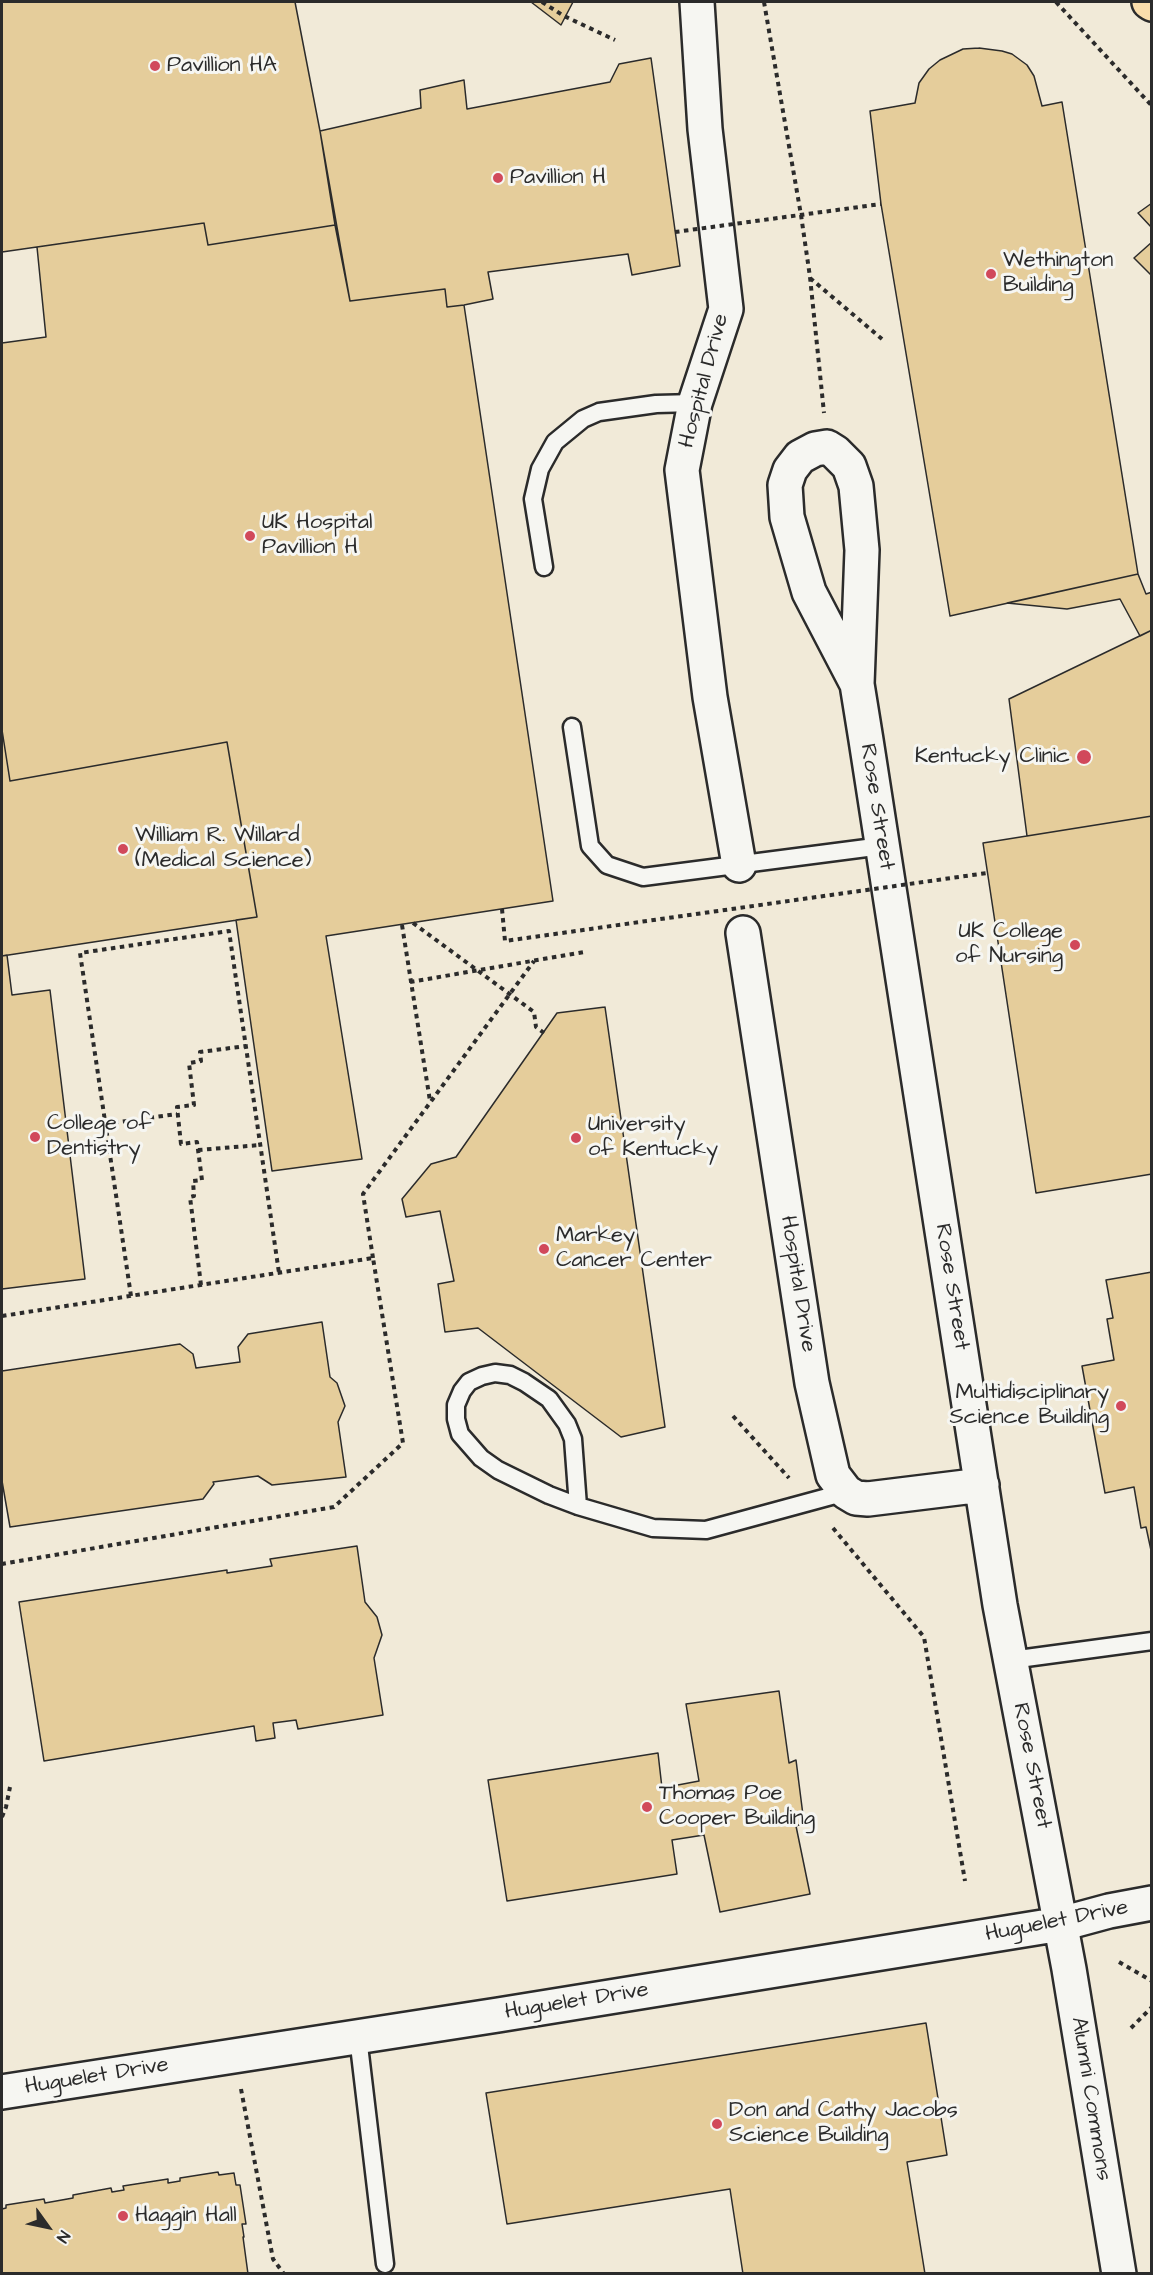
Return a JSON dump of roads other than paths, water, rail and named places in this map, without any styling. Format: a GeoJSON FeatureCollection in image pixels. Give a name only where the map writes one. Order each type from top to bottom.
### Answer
{"type":"FeatureCollection","features":[{"type":"Feature","properties":{"kind":"street","name":"Hospital Drive"},"geometry":{"type":"LineString","coordinates":[[697,2],[705,129],[726,309],[695,403],[682,470],[710,697],[739,865]]}},
{"type":"Feature","properties":{"kind":"street"},"geometry":{"type":"LineString","coordinates":[[827,447],[836,452],[849,466],[856,486],[859,506],[862,593],[857,684],[810,592],[787,517],[786,485],[790,470],[800,457],[815,449],[827,447]]}},
{"type":"Feature","properties":{"kind":"street","name":"Rose Street"},"geometry":{"type":"LineString","coordinates":[[857,684],[982,1485],[1011,1660],[1061,1924]]}},
{"type":"Feature","properties":{"kind":"street","name":"Hospital Drive"},"geometry":{"type":"LineString","coordinates":[[743,933],[812,1383],[833,1475],[846,1492]]}},
{"type":"Feature","properties":{"kind":"street"},"geometry":{"type":"LineString","coordinates":[[846,1492],[856,1498],[868,1499],[982,1485]]}},
{"type":"Feature","properties":{"kind":"street","name":"Huguelet Drive"},"geometry":{"type":"LineString","coordinates":[[2,2092],[1061,1924],[1109,1911],[1152,1903]]}},
{"type":"Feature","properties":{"kind":"street","name":"Alumni Commons"},"geometry":{"type":"LineString","coordinates":[[1061,1924],[1119,2274]]}},
{"type":"Feature","properties":{"kind":"lane"},"geometry":{"type":"LineString","coordinates":[[544,567],[533,499],[540,470],[555,442],[583,419],[599,412],[621,407],[695,403]]}},
{"type":"Feature","properties":{"kind":"lane"},"geometry":{"type":"LineString","coordinates":[[572,727],[590,846],[607,865],[643,877],[882,846]]}},
{"type":"Feature","properties":{"kind":"lane"},"geometry":{"type":"LineString","coordinates":[[578,1506],[573,1439],[567,1424],[549,1399],[510,1375],[495,1373],[469,1382],[462,1391],[456,1406],[456,1419],[460,1434],[471,1448],[498,1470],[549,1495],[578,1506],[653,1528],[706,1530],[846,1492]]}},
{"type":"Feature","properties":{"kind":"lane"},"geometry":{"type":"LineString","coordinates":[[1011,1660],[1152,1641]]}},
{"type":"Feature","properties":{"kind":"lane"},"geometry":{"type":"LineString","coordinates":[[358,2037],[385,2264]]}},
{"type":"Feature","properties":{"kind":"place","name":"Pavillion HA"},"geometry":{"type":"Point","coordinates":[155,66]}},
{"type":"Feature","properties":{"kind":"place","name":"Pavillion H"},"geometry":{"type":"Point","coordinates":[498,178]}},
{"type":"Feature","properties":{"kind":"place","name":"Wethington Building"},"geometry":{"type":"Point","coordinates":[991,274]}},
{"type":"Feature","properties":{"kind":"place","name":"UK Hospital Pavillion H"},"geometry":{"type":"Point","coordinates":[250,536]}},
{"type":"Feature","properties":{"kind":"place","name":"Kentucky Clinic"},"geometry":{"type":"Point","coordinates":[1084,757]}},
{"type":"Feature","properties":{"kind":"place","name":"William R. Willard (Medical Science)"},"geometry":{"type":"Point","coordinates":[123,849]}},
{"type":"Feature","properties":{"kind":"place","name":"UK College of Nursing"},"geometry":{"type":"Point","coordinates":[1075,945]}},
{"type":"Feature","properties":{"kind":"place","name":"College of Dentistry"},"geometry":{"type":"Point","coordinates":[35,1137]}},
{"type":"Feature","properties":{"kind":"place","name":"University of Kentucky"},"geometry":{"type":"Point","coordinates":[576,1138]}},
{"type":"Feature","properties":{"kind":"place","name":"Markey Cancer Center"},"geometry":{"type":"Point","coordinates":[544,1249]}},
{"type":"Feature","properties":{"kind":"place","name":"Multidisciplinary Science Building"},"geometry":{"type":"Point","coordinates":[1121,1406]}},
{"type":"Feature","properties":{"kind":"place","name":"Thomas Poe Cooper Building"},"geometry":{"type":"Point","coordinates":[647,1807]}},
{"type":"Feature","properties":{"kind":"place","name":"Don and Cathy Jacobs Science Building"},"geometry":{"type":"Point","coordinates":[717,2124]}},
{"type":"Feature","properties":{"kind":"place","name":"Haggin Hall"},"geometry":{"type":"Point","coordinates":[123,2216]}}]}
